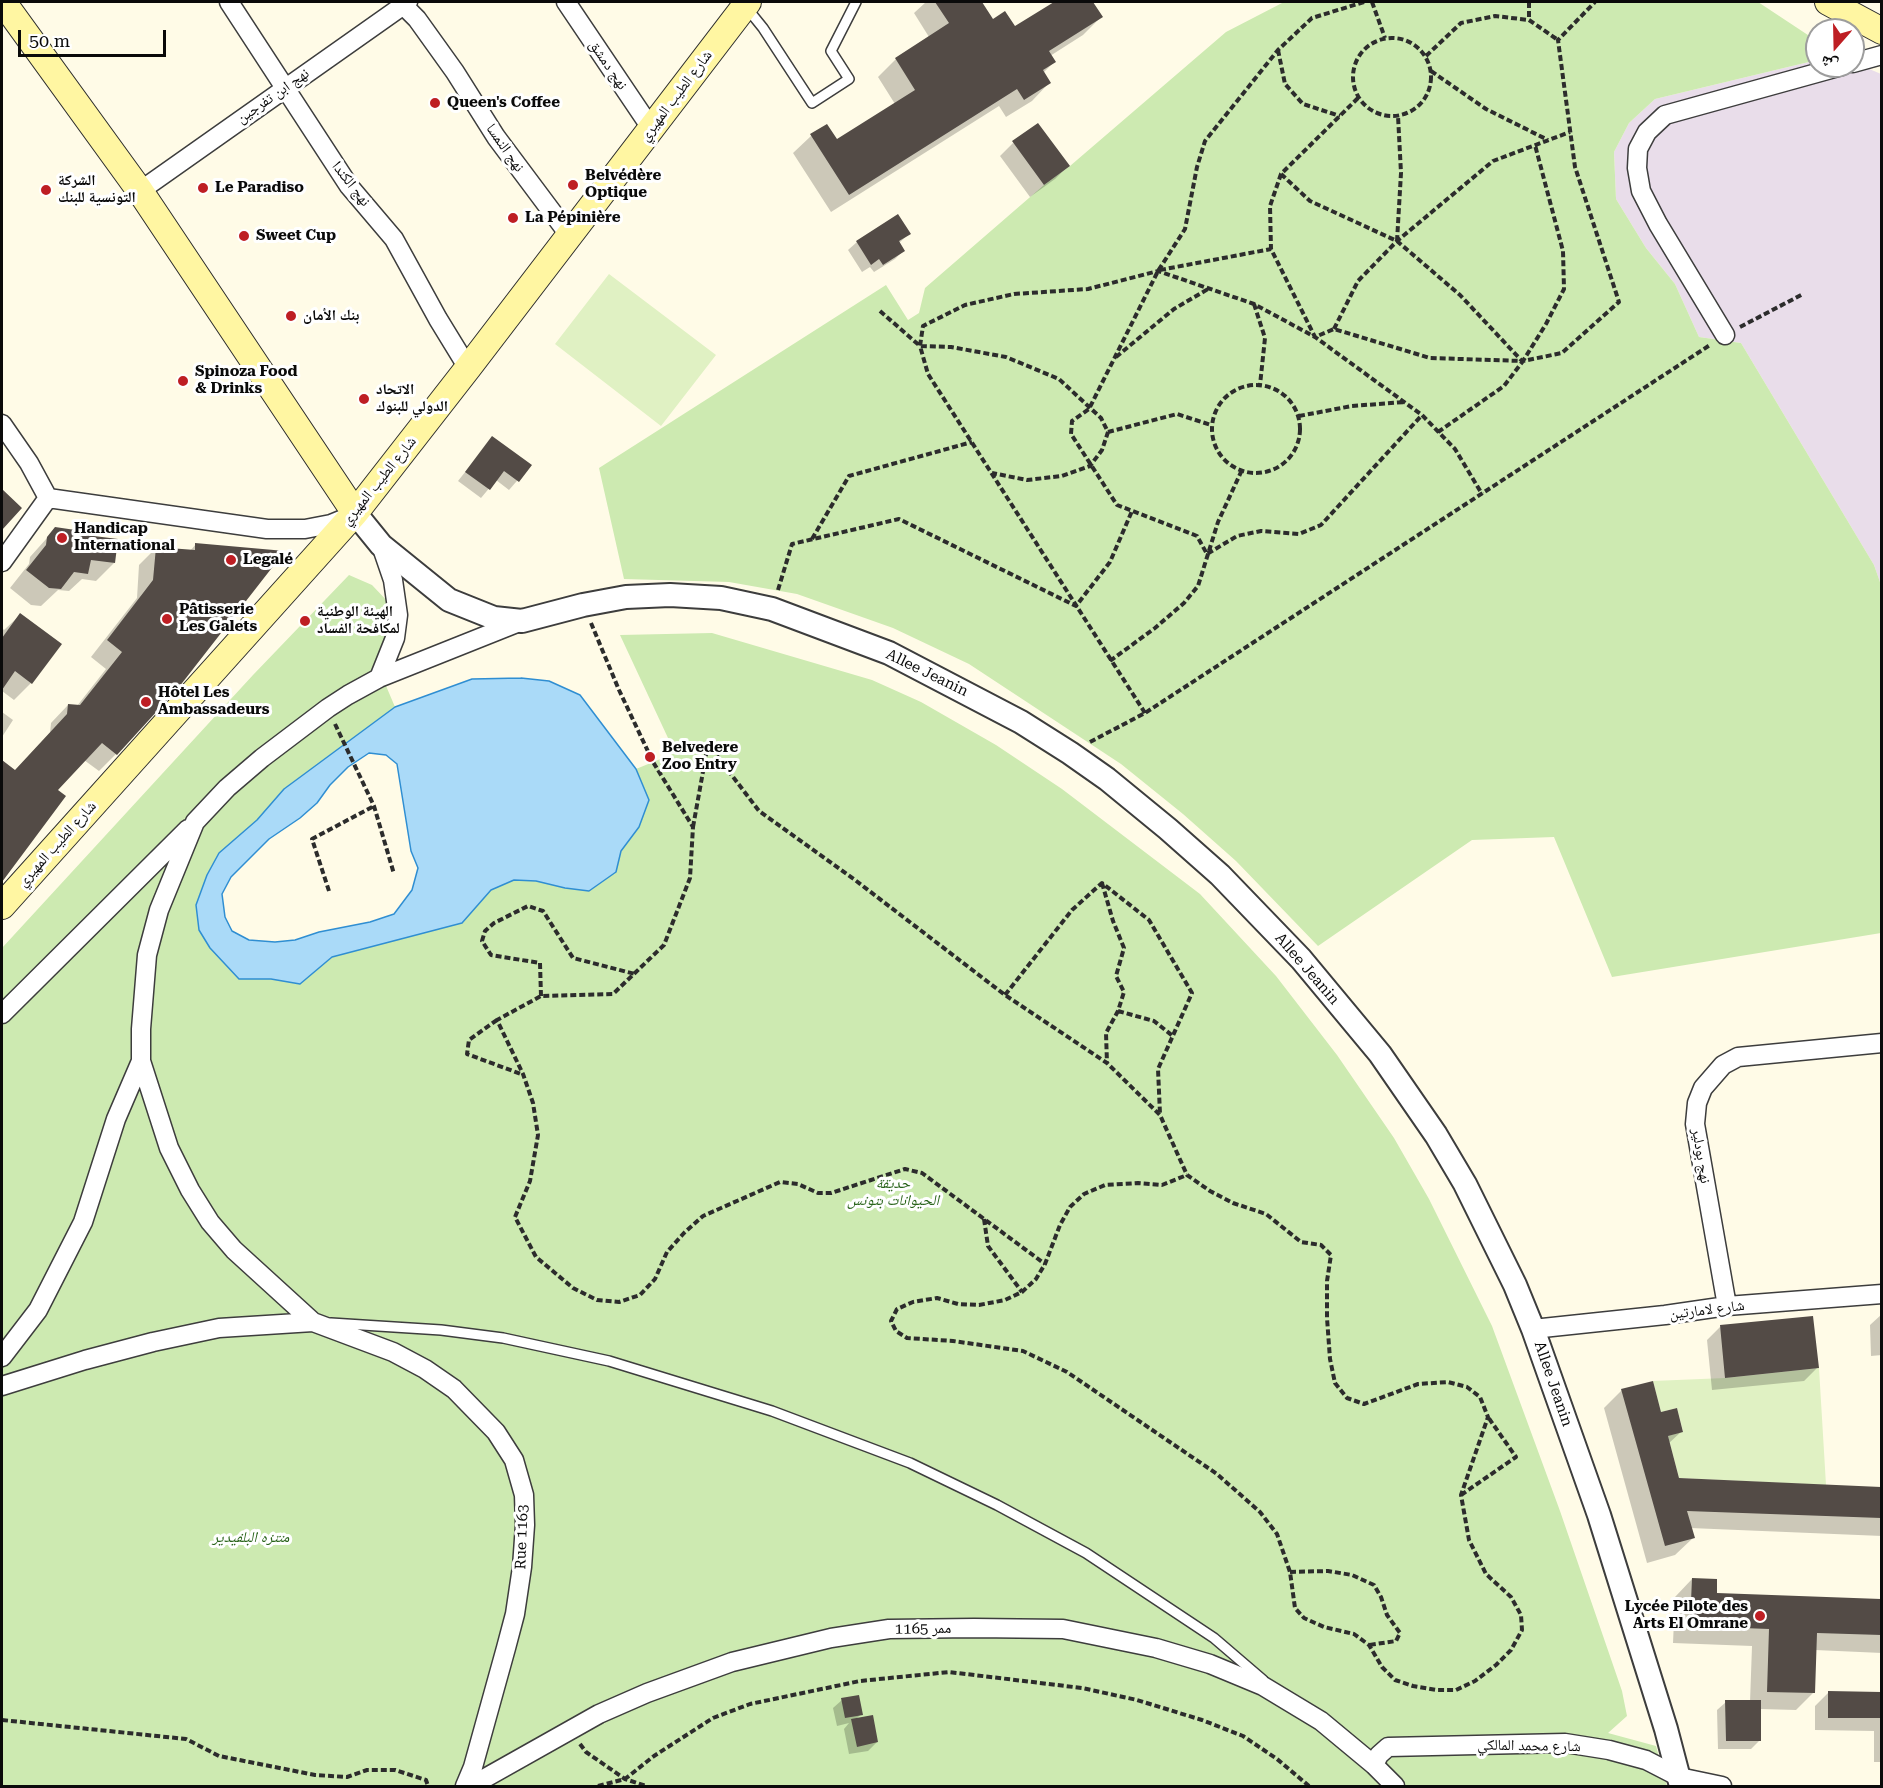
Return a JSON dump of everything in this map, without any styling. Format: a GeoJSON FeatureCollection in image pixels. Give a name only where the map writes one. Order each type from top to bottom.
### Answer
{"type":"FeatureCollection","features":[{"type":"Feature","properties":{"kind":"main road"},"geometry":{"type":"LineString","coordinates":[[3,2],[140,192],[355,513]]}},
{"type":"Feature","properties":{"kind":"main road","name":"شارع الطيب المهيري"},"geometry":{"type":"LineString","coordinates":[[2,906],[355,513],[570,236],[745,3]]}},
{"type":"Feature","properties":{"kind":"main road"},"geometry":{"type":"LineString","coordinates":[[1834,5],[1881,31]]}},
{"type":"Feature","properties":{"kind":"street","name":"نهج الكندا"},"geometry":{"type":"LineString","coordinates":[[229,2],[349,186],[394,239],[408,261],[420,288],[468,368]]}},
{"type":"Feature","properties":{"kind":"street","name":"نهج دمشق"},"geometry":{"type":"LineString","coordinates":[[566,2],[651,128]]}},
{"type":"Feature","properties":{"kind":"street","name":"نهج ابن تفرجين"},"geometry":{"type":"LineString","coordinates":[[140,192],[404,3]]}},
{"type":"Feature","properties":{"kind":"street","name":"نهج النمسا"},"geometry":{"type":"LineString","coordinates":[[404,3],[449,64],[496,137],[570,236]]}},
{"type":"Feature","properties":{"kind":"street"},"geometry":{"type":"LineString","coordinates":[[1834,5],[1881,38]]}},
{"type":"Feature","properties":{"kind":"street"},"geometry":{"type":"LineString","coordinates":[[1865,60],[1881,55]]}},
{"type":"Feature","properties":{"kind":"street"},"geometry":{"type":"LineString","coordinates":[[1725,335],[1658,224],[1641,191],[1637,168],[1638,149],[1647,132],[1665,115],[1805,76]]}},
{"type":"Feature","properties":{"kind":"street"},"geometry":{"type":"LineString","coordinates":[[2,424],[29,463],[48,498]]}},
{"type":"Feature","properties":{"kind":"street"},"geometry":{"type":"LineString","coordinates":[[48,498],[267,529],[305,530],[341,521],[355,513],[381,545],[448,600],[494,618],[522,621]]}},
{"type":"Feature","properties":{"kind":"street"},"geometry":{"type":"LineString","coordinates":[[2,562],[48,498]]}},
{"type":"Feature","properties":{"kind":"street"},"geometry":{"type":"LineString","coordinates":[[379,678],[395,638],[398,615],[393,580],[381,545]]}},
{"type":"Feature","properties":{"kind":"street","name":"Allee Jeanin"},"geometry":{"type":"LineString","coordinates":[[522,621],[583,605],[626,597],[670,595],[721,598],[772,609],[889,653],[1022,722],[1107,779],[1168,828],[1220,875],[1301,959],[1380,1054],[1436,1135],[1465,1184],[1515,1285],[1533,1329],[1599,1515],[1680,1782]]}},
{"type":"Feature","properties":{"kind":"street"},"geometry":{"type":"LineString","coordinates":[[2,1014],[227,788],[328,708],[379,678],[522,621]]}},
{"type":"Feature","properties":{"kind":"street"},"geometry":{"type":"LineString","coordinates":[[195,822],[159,910],[147,955],[141,1029],[141,1061],[169,1148],[190,1190],[210,1222],[234,1250],[313,1322]]}},
{"type":"Feature","properties":{"kind":"street","name":"نهج بودلير"},"geometry":{"type":"LineString","coordinates":[[1727,1306],[1695,1124],[1696,1103],[1703,1088],[1711,1076],[1723,1065],[1738,1057],[1881,1043]]}},
{"type":"Feature","properties":{"kind":"street"},"geometry":{"type":"LineString","coordinates":[[2,1357],[38,1310],[83,1222],[116,1119],[141,1061]]}},
{"type":"Feature","properties":{"kind":"street","name":"شارع لامارتين"},"geometry":{"type":"LineString","coordinates":[[1533,1329],[1727,1306],[1881,1294]]}},
{"type":"Feature","properties":{"kind":"street"},"geometry":{"type":"LineString","coordinates":[[2,1386],[86,1360],[208,1330],[313,1322]]}},
{"type":"Feature","properties":{"kind":"street","name":"Rue 1163"},"geometry":{"type":"LineString","coordinates":[[313,1322],[384,1348],[454,1389],[496,1432],[514,1460],[524,1495],[522,1567],[506,1648],[465,1786]]}},
{"type":"Feature","properties":{"kind":"street","name":"ممر 1165"},"geometry":{"type":"LineString","coordinates":[[471,1786],[569,1729],[647,1693],[732,1662],[831,1638],[889,1629],[1063,1629],[1156,1647],[1210,1664],[1263,1686],[1321,1721],[1374,1765],[1395,1786]]}},
{"type":"Feature","properties":{"kind":"street","name":"شارع محمد المالكي"},"geometry":{"type":"LineString","coordinates":[[1374,1765],[1379,1755],[1388,1747],[1565,1743],[1609,1750],[1646,1760],[1680,1782],[1722,1786]]}},
{"type":"Feature","properties":{"kind":"lane"},"geometry":{"type":"LineString","coordinates":[[745,3],[812,103],[849,80],[831,51],[856,2]]}},
{"type":"Feature","properties":{"kind":"lane"},"geometry":{"type":"LineString","coordinates":[[313,1322],[441,1330],[503,1338],[609,1361],[772,1410],[910,1463],[997,1505],[1086,1553],[1214,1638],[1288,1701]]}},
{"type":"Feature","properties":{"kind":"path"},"geometry":{"type":"LineString","coordinates":[[1207,554],[1197,536],[1117,505],[1071,434],[1072,421],[1089,409],[1158,271],[1185,229],[1197,167],[1205,141],[1278,50],[1312,18],[1364,2]]}},
{"type":"Feature","properties":{"kind":"path"},"geometry":{"type":"LineString","coordinates":[[1372,2],[1385,38]]}},
{"type":"Feature","properties":{"kind":"path"},"geometry":{"type":"LineString","coordinates":[[1529,2],[1529,20]]}},
{"type":"Feature","properties":{"kind":"path"},"geometry":{"type":"LineString","coordinates":[[1558,40],[1595,2]]}},
{"type":"Feature","properties":{"kind":"path"},"geometry":{"type":"LineString","coordinates":[[1315,337],[1334,329],[1430,358],[1523,361],[1562,354],[1619,302],[1575,167],[1558,40],[1529,20],[1495,16],[1461,23],[1426,56]]}},
{"type":"Feature","properties":{"kind":"path"},"geometry":{"type":"LineString","coordinates":[[1385,38],[1401,38],[1415,44],[1426,56],[1431,70],[1431,86],[1424,100],[1413,111],[1398,116],[1383,116],[1368,109],[1358,98],[1352,83],[1353,68],[1359,54],[1370,43],[1385,38]]}},
{"type":"Feature","properties":{"kind":"path"},"geometry":{"type":"LineString","coordinates":[[1278,50],[1286,84],[1303,104],[1340,116]]}},
{"type":"Feature","properties":{"kind":"path"},"geometry":{"type":"LineString","coordinates":[[1431,70],[1486,109],[1549,140]]}},
{"type":"Feature","properties":{"kind":"path"},"geometry":{"type":"LineString","coordinates":[[1315,337],[1271,249],[1270,206],[1281,174],[1358,98]]}},
{"type":"Feature","properties":{"kind":"path"},"geometry":{"type":"LineString","coordinates":[[1397,242],[1401,173],[1398,116]]}},
{"type":"Feature","properties":{"kind":"path"},"geometry":{"type":"LineString","coordinates":[[1334,329],[1358,281],[1397,242],[1493,160],[1570,132]]}},
{"type":"Feature","properties":{"kind":"path"},"geometry":{"type":"LineString","coordinates":[[1438,432],[1504,386],[1546,324],[1564,289],[1563,251],[1535,145]]}},
{"type":"Feature","properties":{"kind":"path"},"geometry":{"type":"LineString","coordinates":[[1281,174],[1310,201],[1397,242],[1460,296],[1523,361]]}},
{"type":"Feature","properties":{"kind":"path"},"geometry":{"type":"LineString","coordinates":[[1145,713],[928,374],[921,346],[923,326],[965,305],[1014,294],[1088,289],[1158,271],[1271,249]]}},
{"type":"Feature","properties":{"kind":"path"},"geometry":{"type":"LineString","coordinates":[[1158,271],[1254,304],[1315,337],[1422,415],[1455,449],[1482,494]]}},
{"type":"Feature","properties":{"kind":"path"},"geometry":{"type":"LineString","coordinates":[[1114,358],[1174,309],[1209,288]]}},
{"type":"Feature","properties":{"kind":"path"},"geometry":{"type":"LineString","coordinates":[[1070,753],[1145,713],[1725,335],[1803,294]]}},
{"type":"Feature","properties":{"kind":"path"},"geometry":{"type":"LineString","coordinates":[[1254,304],[1265,338],[1260,385]]}},
{"type":"Feature","properties":{"kind":"path"},"geometry":{"type":"LineString","coordinates":[[880,311],[921,346],[951,347],[1006,357],[1059,379],[1101,418],[1108,432],[1102,450],[1090,466],[1062,476],[1027,480],[991,473]]}},
{"type":"Feature","properties":{"kind":"path"},"geometry":{"type":"LineString","coordinates":[[1260,385],[1277,390],[1291,401],[1299,416],[1301,434],[1296,450],[1285,464],[1269,472],[1252,474],[1241,472],[1221,458],[1213,442],[1211,425],[1216,408],[1228,394],[1243,386],[1260,385]]}},
{"type":"Feature","properties":{"kind":"path"},"geometry":{"type":"LineString","coordinates":[[1299,416],[1352,406],[1405,402]]}},
{"type":"Feature","properties":{"kind":"path"},"geometry":{"type":"LineString","coordinates":[[1108,432],[1177,414],[1211,425]]}},
{"type":"Feature","properties":{"kind":"path"},"geometry":{"type":"LineString","coordinates":[[1207,554],[1238,536],[1261,531],[1299,534],[1321,525],[1422,415]]}},
{"type":"Feature","properties":{"kind":"path"},"geometry":{"type":"LineString","coordinates":[[812,539],[849,476],[972,442]]}},
{"type":"Feature","properties":{"kind":"path"},"geometry":{"type":"LineString","coordinates":[[1110,661],[1155,628],[1184,603],[1198,586],[1218,522],[1241,472]]}},
{"type":"Feature","properties":{"kind":"path"},"geometry":{"type":"LineString","coordinates":[[1076,606],[1110,562],[1132,511]]}},
{"type":"Feature","properties":{"kind":"path"},"geometry":{"type":"LineString","coordinates":[[772,609],[792,544],[899,519],[1076,606]]}},
{"type":"Feature","properties":{"kind":"path"},"geometry":{"type":"LineString","coordinates":[[583,605],[653,762],[693,827]]}},
{"type":"Feature","properties":{"kind":"path"},"geometry":{"type":"LineString","coordinates":[[342,738],[374,806],[394,874]]}},
{"type":"Feature","properties":{"kind":"path"},"geometry":{"type":"LineString","coordinates":[[523,1074],[467,1054],[469,1040],[497,1020],[541,996],[613,993],[636,974],[664,945],[690,878],[693,827],[708,744],[759,811],[865,887],[1005,995],[1107,1063],[1160,1115],[1187,1175],[1233,1203],[1266,1214],[1301,1242],[1321,1245],[1331,1255],[1327,1281],[1330,1359],[1335,1383],[1347,1398],[1364,1404],[1418,1384],[1448,1382],[1467,1387],[1480,1397],[1488,1418],[1516,1457],[1461,1495]]}},
{"type":"Feature","properties":{"kind":"path"},"geometry":{"type":"LineString","coordinates":[[329,891],[312,839],[374,806]]}},
{"type":"Feature","properties":{"kind":"path"},"geometry":{"type":"LineString","coordinates":[[1005,995],[1072,910],[1102,883]]}},
{"type":"Feature","properties":{"kind":"path"},"geometry":{"type":"LineString","coordinates":[[1102,883],[1124,948],[1116,976],[1124,992],[1119,1011],[1106,1034],[1107,1063]]}},
{"type":"Feature","properties":{"kind":"path"},"geometry":{"type":"LineString","coordinates":[[1102,883],[1149,920],[1192,993],[1158,1069],[1160,1115]]}},
{"type":"Feature","properties":{"kind":"path"},"geometry":{"type":"LineString","coordinates":[[541,996],[540,963],[491,955],[482,941],[485,931],[494,923],[528,906],[543,911],[573,958],[636,974]]}},
{"type":"Feature","properties":{"kind":"path"},"geometry":{"type":"LineString","coordinates":[[1119,1011],[1154,1021],[1174,1037]]}},
{"type":"Feature","properties":{"kind":"path"},"geometry":{"type":"LineString","coordinates":[[497,1020],[523,1074],[533,1103],[538,1136],[530,1181],[515,1217],[536,1257],[573,1288],[597,1300],[619,1302],[640,1295],[655,1279],[667,1252],[703,1216],[780,1182],[798,1184],[818,1193],[831,1193],[905,1169],[922,1173],[1046,1264]]}},
{"type":"Feature","properties":{"kind":"path"},"geometry":{"type":"LineString","coordinates":[[1187,1175],[1162,1185],[1138,1182],[1105,1185],[1084,1194],[1070,1207],[1060,1225],[1046,1264],[1036,1280],[1022,1292],[1005,1300],[979,1305],[958,1304],[937,1298],[913,1302],[897,1309],[891,1321],[896,1331],[907,1338],[953,1341],[1023,1351],[1067,1372],[1216,1473],[1260,1512],[1277,1534],[1290,1572],[1295,1608],[1304,1618],[1324,1627],[1354,1634],[1369,1645],[1382,1667],[1395,1680],[1436,1690],[1455,1690],[1475,1681],[1511,1650],[1522,1630],[1521,1615],[1511,1597],[1486,1574],[1469,1540],[1461,1495],[1488,1418]]}},
{"type":"Feature","properties":{"kind":"path"},"geometry":{"type":"LineString","coordinates":[[984,1218],[988,1246],[1022,1292]]}},
{"type":"Feature","properties":{"kind":"path"},"geometry":{"type":"LineString","coordinates":[[1290,1572],[1328,1571],[1352,1575],[1374,1585],[1382,1597],[1387,1615],[1400,1633],[1396,1641],[1369,1645]]}},
{"type":"Feature","properties":{"kind":"path"},"geometry":{"type":"LineString","coordinates":[[598,1786],[625,1779],[654,1756],[713,1718],[750,1704],[860,1681],[949,1672],[1082,1688],[1137,1700],[1202,1720],[1243,1736],[1277,1759],[1309,1786]]}},
{"type":"Feature","properties":{"kind":"path"},"geometry":{"type":"LineString","coordinates":[[2,1720],[186,1739],[219,1756],[315,1775],[347,1777],[368,1770],[395,1770],[426,1780],[428,1786]]}},
{"type":"Feature","properties":{"kind":"path"},"geometry":{"type":"LineString","coordinates":[[569,1729],[586,1752],[625,1779],[646,1786]]}},
{"type":"Feature","properties":{"kind":"shaded area"},"geometry":{"type":"Polygon","coordinates":[[[1805,63],[1805,78],[1865,78],[1865,67],[1881,74],[1881,585],[1874,565],[1741,343],[1699,337],[1675,284],[1646,248],[1616,199],[1614,152],[1629,123],[1655,99],[1805,63]]]}},
{"type":"Feature","properties":{"kind":"green space"},"geometry":{"type":"Polygon","coordinates":[[[1284,2],[1758,2],[1805,33],[1805,63],[1655,99],[1629,123],[1614,152],[1616,199],[1646,248],[1675,284],[1699,337],[1741,343],[1874,565],[1881,585],[1881,933],[1612,977],[1554,837],[1472,840],[1318,946],[1236,861],[1183,814],[1121,764],[969,664],[893,628],[797,594],[729,582],[624,579],[599,468],[886,285],[908,320],[919,313],[925,288],[1226,32],[1284,2]]]}},
{"type":"Feature","properties":{"kind":"green space"},"geometry":{"type":"Polygon","coordinates":[[[609,274],[716,355],[661,426],[555,344],[609,274]]]}},
{"type":"Feature","properties":{"kind":"green space","name":"حديقة الحيوانات بتونس"},"geometry":{"type":"Polygon","coordinates":[[[349,575],[372,585],[390,604],[391,636],[378,667],[395,707],[284,789],[257,820],[219,853],[207,875],[196,905],[239,979],[271,979],[300,984],[332,957],[462,923],[491,890],[514,880],[536,881],[589,891],[616,872],[621,851],[639,827],[649,800],[636,769],[675,753],[620,635],[712,633],[872,680],[921,702],[996,745],[1062,789],[1200,894],[1276,976],[1337,1055],[1394,1138],[1429,1199],[1492,1326],[1560,1511],[1622,1691],[1627,1716],[1608,1733],[1656,1746],[1667,1786],[2,1786],[2,948],[253,675],[349,575]]]}},
{"type":"Feature","properties":{"kind":"green space"},"geometry":{"type":"Polygon","coordinates":[[[1819,1368],[1826,1485],[1679,1478],[1668,1436],[1683,1431],[1677,1408],[1661,1412],[1653,1381],[1725,1378],[1819,1368]]]}},
{"type":"Feature","properties":{"kind":"water"},"geometry":{"type":"Polygon","coordinates":[[[521,678],[549,681],[580,695],[636,769],[649,800],[639,827],[621,851],[616,872],[589,891],[536,881],[514,880],[491,890],[462,923],[332,957],[300,984],[271,979],[239,979],[210,948],[199,930],[196,905],[207,875],[219,853],[257,820],[284,789],[395,707],[472,679],[521,678]],[[369,753],[348,767],[330,785],[317,803],[269,839],[231,877],[222,894],[225,917],[232,931],[249,940],[275,942],[295,940],[394,914],[412,890],[418,868],[411,851],[397,764],[386,755],[369,753]]]}},
{"type":"Feature","properties":{"kind":"building"},"geometry":{"type":"Polygon","coordinates":[[[935,2],[982,2],[993,19],[1005,11],[1015,26],[1054,2],[1093,2],[1103,17],[1049,51],[1056,62],[1043,70],[1051,83],[1024,100],[1017,89],[849,195],[810,134],[827,124],[837,139],[915,90],[895,58],[949,23],[935,2]]]}},
{"type":"Feature","properties":{"kind":"building"},"geometry":{"type":"Polygon","coordinates":[[[1038,123],[1070,166],[1044,185],[1012,141],[1038,123]]]}},
{"type":"Feature","properties":{"kind":"building"},"geometry":{"type":"Polygon","coordinates":[[[898,214],[911,234],[899,241],[905,251],[883,265],[879,259],[871,265],[856,241],[898,214]]]}},
{"type":"Feature","properties":{"kind":"building"},"geometry":{"type":"Polygon","coordinates":[[[492,436],[532,465],[519,482],[504,471],[490,490],[465,472],[492,436]]]}},
{"type":"Feature","properties":{"kind":"building"},"geometry":{"type":"Polygon","coordinates":[[[2,489],[22,508],[2,530],[2,489]]]}},
{"type":"Feature","properties":{"kind":"building"},"geometry":{"type":"Polygon","coordinates":[[[55,527],[118,539],[115,563],[91,560],[88,574],[74,572],[61,589],[49,588],[26,570],[46,545],[47,537],[55,527]]]}},
{"type":"Feature","properties":{"kind":"building"},"geometry":{"type":"Polygon","coordinates":[[[195,543],[285,551],[179,687],[117,755],[102,743],[58,790],[66,796],[2,882],[2,760],[15,770],[67,714],[68,704],[80,705],[122,652],[107,640],[153,580],[156,547],[195,550],[195,543]]]}},
{"type":"Feature","properties":{"kind":"building"},"geometry":{"type":"Polygon","coordinates":[[[20,613],[62,644],[32,684],[15,671],[2,690],[2,638],[20,613]]]}},
{"type":"Feature","properties":{"kind":"building"},"geometry":{"type":"Polygon","coordinates":[[[1813,1316],[1819,1368],[1725,1378],[1720,1325],[1813,1316]]]}},
{"type":"Feature","properties":{"kind":"building"},"geometry":{"type":"Polygon","coordinates":[[[1653,1381],[1661,1412],[1677,1408],[1683,1432],[1668,1436],[1679,1478],[1881,1487],[1881,1518],[1687,1511],[1695,1538],[1665,1546],[1621,1389],[1653,1381]]]}},
{"type":"Feature","properties":{"kind":"building"},"geometry":{"type":"Polygon","coordinates":[[[1692,1578],[1717,1579],[1717,1593],[1881,1599],[1881,1635],[1817,1633],[1815,1693],[1767,1692],[1769,1629],[1690,1626],[1692,1578]]]}},
{"type":"Feature","properties":{"kind":"building"},"geometry":{"type":"Polygon","coordinates":[[[1828,1691],[1881,1692],[1881,1718],[1828,1718],[1828,1691]]]}},
{"type":"Feature","properties":{"kind":"building"},"geometry":{"type":"Polygon","coordinates":[[[859,1695],[863,1715],[845,1718],[841,1698],[859,1695]]]}},
{"type":"Feature","properties":{"kind":"building"},"geometry":{"type":"Polygon","coordinates":[[[1725,1700],[1761,1700],[1761,1741],[1726,1741],[1725,1700]]]}},
{"type":"Feature","properties":{"kind":"building"},"geometry":{"type":"Polygon","coordinates":[[[873,1715],[878,1742],[857,1747],[851,1719],[873,1715]]]}},
{"type":"Feature","properties":{"kind":"place","name":"Queen's Coffee"},"geometry":{"type":"Point","coordinates":[435,103]}},
{"type":"Feature","properties":{"kind":"place","name":"Belvédère Optique"},"geometry":{"type":"Point","coordinates":[573,185]}},
{"type":"Feature","properties":{"kind":"place","name":"Le Paradiso"},"geometry":{"type":"Point","coordinates":[203,188]}},
{"type":"Feature","properties":{"kind":"place","name":"الشركة التونسية للبنك"},"geometry":{"type":"Point","coordinates":[46,190]}},
{"type":"Feature","properties":{"kind":"place","name":"La Pépinière"},"geometry":{"type":"Point","coordinates":[513,218]}},
{"type":"Feature","properties":{"kind":"place","name":"Sweet Cup"},"geometry":{"type":"Point","coordinates":[244,236]}},
{"type":"Feature","properties":{"kind":"place","name":"بنك الأمان"},"geometry":{"type":"Point","coordinates":[291,316]}},
{"type":"Feature","properties":{"kind":"place","name":"Spinoza Food & Drinks"},"geometry":{"type":"Point","coordinates":[183,381]}},
{"type":"Feature","properties":{"kind":"place","name":"الاتحاد الدولي للبنوك"},"geometry":{"type":"Point","coordinates":[364,399]}},
{"type":"Feature","properties":{"kind":"place","name":"Handicap International"},"geometry":{"type":"Point","coordinates":[62,538]}},
{"type":"Feature","properties":{"kind":"place","name":"Legalé"},"geometry":{"type":"Point","coordinates":[231,560]}},
{"type":"Feature","properties":{"kind":"place","name":"Pâtisserie Les Galets"},"geometry":{"type":"Point","coordinates":[167,619]}},
{"type":"Feature","properties":{"kind":"place","name":"الهيئة الوطنية لمكافحة الفساد"},"geometry":{"type":"Point","coordinates":[305,621]}},
{"type":"Feature","properties":{"kind":"place","name":"Hôtel Les Ambassadeurs"},"geometry":{"type":"Point","coordinates":[146,702]}},
{"type":"Feature","properties":{"kind":"place","name":"Belvedere Zoo Entry"},"geometry":{"type":"Point","coordinates":[650,757]}},
{"type":"Feature","properties":{"kind":"place","name":"Lycée Pilote des Arts El Omrane"},"geometry":{"type":"Point","coordinates":[1760,1616]}},
{"type":"Feature","properties":{"kind":"park label","name":"منتزه البلفيدير"},"geometry":{"type":"Point","coordinates":[251,1538]}}]}
